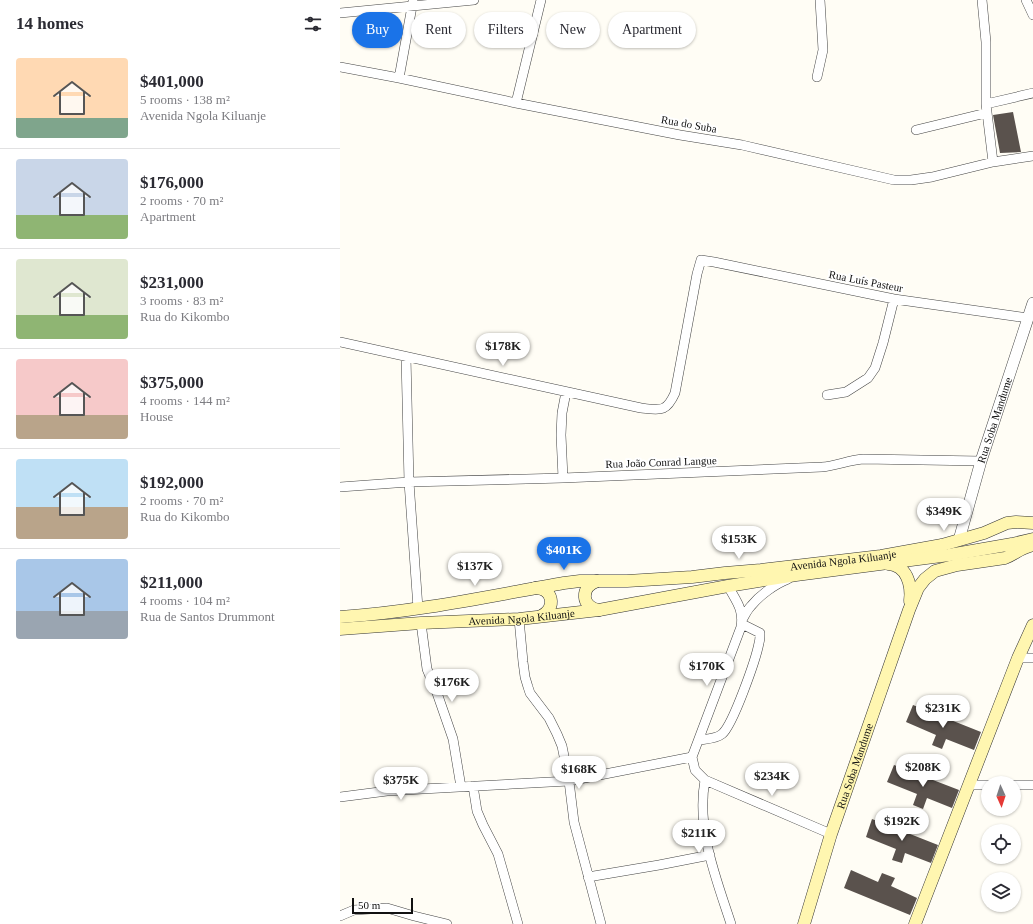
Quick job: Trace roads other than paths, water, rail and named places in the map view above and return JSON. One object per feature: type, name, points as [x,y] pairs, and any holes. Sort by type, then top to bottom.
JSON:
[{"type":"main road","name":"Avenida Ngola Kiluanje","points":[[340,617],[386,613],[564,583],[660,579],[796,566],[895,554],[942,545],[984,533],[1007,524],[1016,522],[1033,523]]},
{"type":"main road","name":"Avenida Ngola Kiluanje","points":[[340,629],[421,623],[519,619],[599,610],[728,586],[950,555],[1033,540]]},
{"type":"main road","points":[[909,610],[918,588],[925,579],[935,571],[957,565],[1005,558],[1018,550],[1033,546]]},
{"type":"main road","points":[[886,564],[891,564],[898,567],[908,580],[911,594],[909,610]]},
{"type":"main road","points":[[597,581],[588,586],[585,599],[590,607],[599,610]]},
{"type":"main road","points":[[535,588],[544,590],[550,597],[551,606],[545,614],[541,616]]},
{"type":"main road","name":"Rua Soba Mandume","points":[[804,924],[831,834],[909,610]]},
{"type":"main road","points":[[915,924],[1018,658],[1033,625]]},
{"type":"street","points":[[340,13],[413,3],[474,0]]},
{"type":"street","points":[[516,103],[541,0]]},
{"type":"street","points":[[817,77],[823,50],[820,0]]},
{"type":"street","points":[[982,0],[986,42],[986,108],[993,162]]},
{"type":"street","points":[[1026,0],[1033,15]]},
{"type":"street","points":[[399,78],[413,3]]},
{"type":"street","name":"Rua do Suba","points":[[340,67],[516,103],[742,145],[894,180],[925,178],[993,162],[1033,156]]},
{"type":"street","points":[[916,130],[1033,93]]},
{"type":"street","name":"Rua Luís Pasteur","points":[[566,392],[655,410],[663,409],[670,403],[678,379],[697,274],[701,260],[894,299],[1031,312]]},
{"type":"street","points":[[827,395],[846,392],[868,378],[875,368],[894,299]]},
{"type":"street","name":"Rua Soba Mandume","points":[[959,540],[981,461],[1031,312]]},
{"type":"street","points":[[340,342],[566,392],[562,412],[561,434],[563,478]]},
{"type":"street","points":[[406,357],[409,482],[418,608]]},
{"type":"street","name":"Rua João Conrad Langue","points":[[340,487],[409,482],[563,478],[822,467],[863,458],[981,461]]},
{"type":"street","points":[[742,622],[751,606],[764,594],[781,582],[796,576]]},
{"type":"street","points":[[728,586],[742,613],[742,622],[692,756],[696,770],[705,780],[831,834]]},
{"type":"street","points":[[519,619],[525,677],[528,687],[535,700],[549,718],[562,746],[569,781],[574,822],[601,924]]},
{"type":"street","points":[[699,740],[716,738],[722,735],[726,730],[750,673],[759,643],[760,634],[742,622]]},
{"type":"street","points":[[421,623],[427,670],[437,693],[453,739],[461,787]]},
{"type":"street","points":[[1018,658],[1033,658]]},
{"type":"street","points":[[340,797],[387,791],[569,781],[692,756]]},
{"type":"street","points":[[705,780],[703,792],[703,818],[710,855],[731,924]]},
{"type":"street","points":[[969,784],[981,785]]},
{"type":"street","points":[[1021,785],[1033,785]]},
{"type":"street","points":[[473,786],[477,811],[498,854],[518,924]]},
{"type":"street","points":[[588,877],[710,855]]},
{"type":"street","points":[[340,916],[354,910],[386,908],[447,924]]}]
